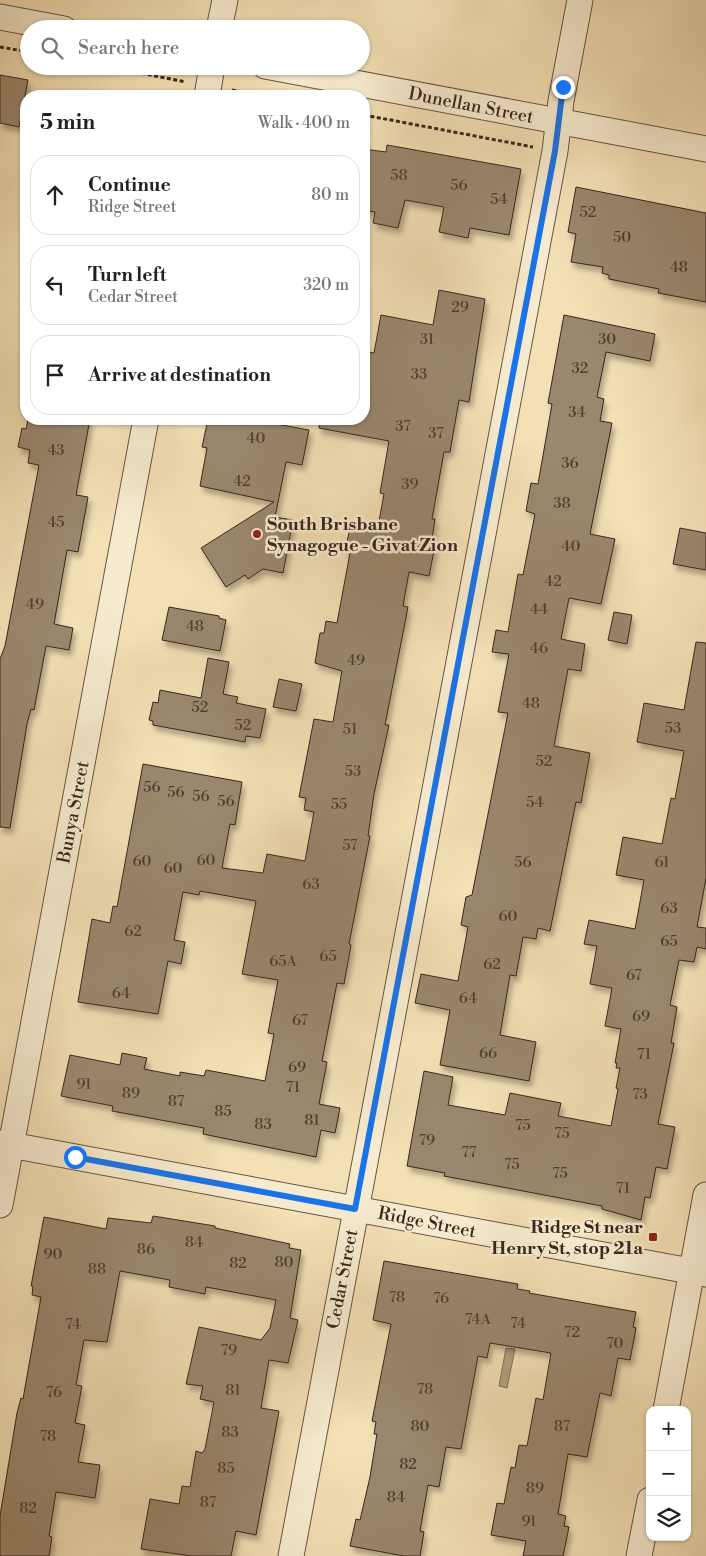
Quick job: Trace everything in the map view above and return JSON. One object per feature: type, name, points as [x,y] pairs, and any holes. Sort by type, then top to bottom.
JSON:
[{"type":"street","points":[[222,20],[225,0]]},
{"type":"street","name":"Cedar Street","points":[[291,1556],[580,0]]},
{"type":"street","points":[[0,17],[20,21]]},
{"type":"street","points":[[209,90],[211,75]]},
{"type":"street","name":"Dunellan Street","points":[[312,75],[706,149]]},
{"type":"street","name":"Bunya Street","points":[[0,1205],[5,1144],[145,425]]},
{"type":"street","name":"Ridge Street","points":[[5,1144],[699,1272]]},
{"type":"street","points":[[667,1406],[699,1272],[706,1195]]},
{"type":"street","points":[[639,1556],[646,1520]]},
{"type":"path","points":[[0,47],[20,50]]},
{"type":"path","points":[[143,75],[209,90]]},
{"type":"path","points":[[370,116],[540,149]]},
{"type":"shaded area","points":[[506,1348],[515,1349],[507,1388],[499,1386]]},
{"type":"building","points":[[0,75],[28,80],[26,90],[20,90],[19,127],[0,123]]},
{"type":"building","points":[[387,145],[521,169],[509,235],[470,228],[468,238],[439,232],[444,207],[405,200],[398,228],[373,223],[375,212],[370,211],[370,150],[386,152]]},
{"type":"building","points":[[576,187],[706,213],[706,302],[658,293],[659,289],[609,279],[609,275],[602,273],[603,267],[571,262],[576,234],[568,232]]},
{"type":"building","points":[[439,290],[485,299],[469,402],[459,400],[450,452],[444,452],[432,519],[435,519],[431,545],[435,546],[429,576],[409,572],[403,606],[408,607],[385,725],[389,725],[374,794],[368,836],[370,836],[349,944],[351,945],[344,984],[337,983],[322,1061],[327,1062],[319,1104],[340,1108],[335,1133],[321,1130],[316,1157],[203,1134],[204,1128],[112,1111],[113,1106],[61,1096],[70,1055],[120,1065],[122,1053],[147,1058],[144,1069],[180,1076],[180,1072],[204,1076],[206,1070],[265,1081],[274,1034],[268,1033],[278,980],[242,974],[256,901],[200,891],[199,895],[183,892],[174,940],[185,942],[181,964],[168,961],[158,1014],[78,1002],[92,919],[110,923],[113,906],[117,907],[143,764],[242,782],[235,825],[230,824],[222,868],[263,873],[267,854],[305,861],[314,812],[304,810],[306,798],[299,797],[314,719],[333,722],[342,671],[315,663],[320,633],[324,633],[326,621],[337,623],[350,553],[345,552],[350,527],[377,532],[384,494],[380,493],[389,441],[319,428],[319,425],[370,425],[370,352],[374,353],[381,315],[433,325]]},
{"type":"building","points":[[564,315],[655,334],[650,361],[606,352],[597,397],[604,399],[600,421],[612,423],[590,534],[615,539],[601,604],[569,598],[561,639],[585,644],[581,671],[568,669],[554,746],[590,753],[581,803],[576,802],[550,931],[538,928],[536,939],[523,937],[516,976],[510,975],[500,1035],[536,1042],[529,1081],[440,1065],[450,1010],[415,1003],[421,974],[458,981],[468,927],[461,925],[466,897],[472,895],[508,713],[498,712],[509,654],[492,652],[496,630],[508,632],[518,574],[523,575],[535,514],[526,511],[531,483],[538,484],[552,404],[548,403]]},
{"type":"building","points":[[27,425],[89,425],[76,495],[88,497],[78,552],[67,550],[54,624],[73,628],[69,650],[46,646],[34,710],[31,709],[27,724],[10,828],[0,827],[0,659],[5,646],[39,465],[28,463],[30,450],[18,447],[22,428],[26,429]]},
{"type":"building","points":[[207,425],[282,425],[309,430],[302,465],[286,462],[275,517],[293,520],[283,573],[263,569],[248,579],[245,575],[226,587],[201,548],[274,502],[200,486],[207,448],[202,447]]},
{"type":"building","points":[[680,528],[706,533],[706,570],[673,564]]},
{"type":"building","points":[[169,607],[219,616],[219,618],[226,620],[220,651],[162,640]]},
{"type":"building","points":[[614,612],[632,615],[627,644],[608,640]]},
{"type":"building","points":[[696,642],[706,643],[706,878],[697,927],[706,928],[706,949],[697,947],[694,962],[679,960],[670,1005],[677,1007],[671,1043],[674,1043],[658,1124],[675,1127],[667,1169],[656,1167],[650,1198],[645,1197],[641,1220],[602,1209],[602,1206],[444,1176],[445,1173],[407,1166],[424,1071],[453,1077],[448,1105],[505,1115],[510,1093],[561,1103],[558,1116],[611,1126],[618,1089],[616,1088],[620,1068],[616,1068],[617,1063],[615,1063],[621,1029],[605,1026],[612,988],[590,984],[597,946],[584,944],[589,920],[635,929],[644,880],[616,875],[623,837],[662,844],[671,798],[675,799],[684,751],[637,742],[644,703],[684,710]]},
{"type":"building","points":[[208,658],[229,662],[223,694],[238,697],[236,703],[266,709],[260,738],[246,736],[245,742],[153,725],[153,721],[149,720],[153,702],[158,703],[160,690],[201,698]]},
{"type":"building","points":[[279,679],[302,684],[296,711],[273,707]]},
{"type":"building","points":[[153,1216],[215,1226],[215,1228],[290,1244],[289,1248],[301,1250],[290,1318],[298,1320],[288,1363],[269,1360],[261,1408],[279,1411],[256,1535],[236,1531],[231,1556],[192,1556],[141,1549],[150,1499],[179,1504],[182,1486],[190,1487],[196,1451],[202,1453],[205,1449],[214,1402],[200,1399],[203,1386],[186,1384],[199,1327],[261,1340],[270,1328],[276,1300],[206,1287],[205,1294],[169,1287],[170,1280],[120,1271],[107,1342],[84,1340],[76,1385],[82,1386],[75,1423],[85,1425],[78,1462],[100,1465],[95,1498],[56,1492],[49,1536],[52,1537],[49,1556],[0,1556],[0,1516],[17,1413],[21,1398],[23,1399],[41,1297],[32,1295],[33,1286],[31,1286],[44,1217],[106,1229],[108,1218],[151,1223]]},
{"type":"building","points":[[384,1261],[518,1284],[517,1289],[530,1291],[529,1293],[636,1312],[633,1327],[636,1328],[630,1360],[618,1358],[611,1396],[600,1393],[587,1457],[568,1454],[558,1514],[566,1516],[564,1526],[569,1527],[563,1556],[523,1556],[526,1541],[491,1535],[497,1503],[504,1504],[511,1467],[515,1468],[519,1445],[527,1446],[536,1398],[543,1400],[551,1353],[490,1343],[487,1358],[478,1356],[461,1449],[446,1447],[439,1487],[428,1485],[420,1531],[424,1532],[420,1556],[404,1556],[350,1546],[356,1519],[360,1520],[370,1477],[377,1434],[374,1434],[376,1422],[372,1421],[391,1324],[373,1320]]},
{"type":"place","name":"South Brisbane Synagogue - Givat Zion","points":[[257,534]]},
{"type":"place","name":"Ridge St near Henry St, stop 21a","points":[[653,1237]]},
{"type":"route","points":[[75,1157],[355,1209],[555,151],[563,87]]}]
